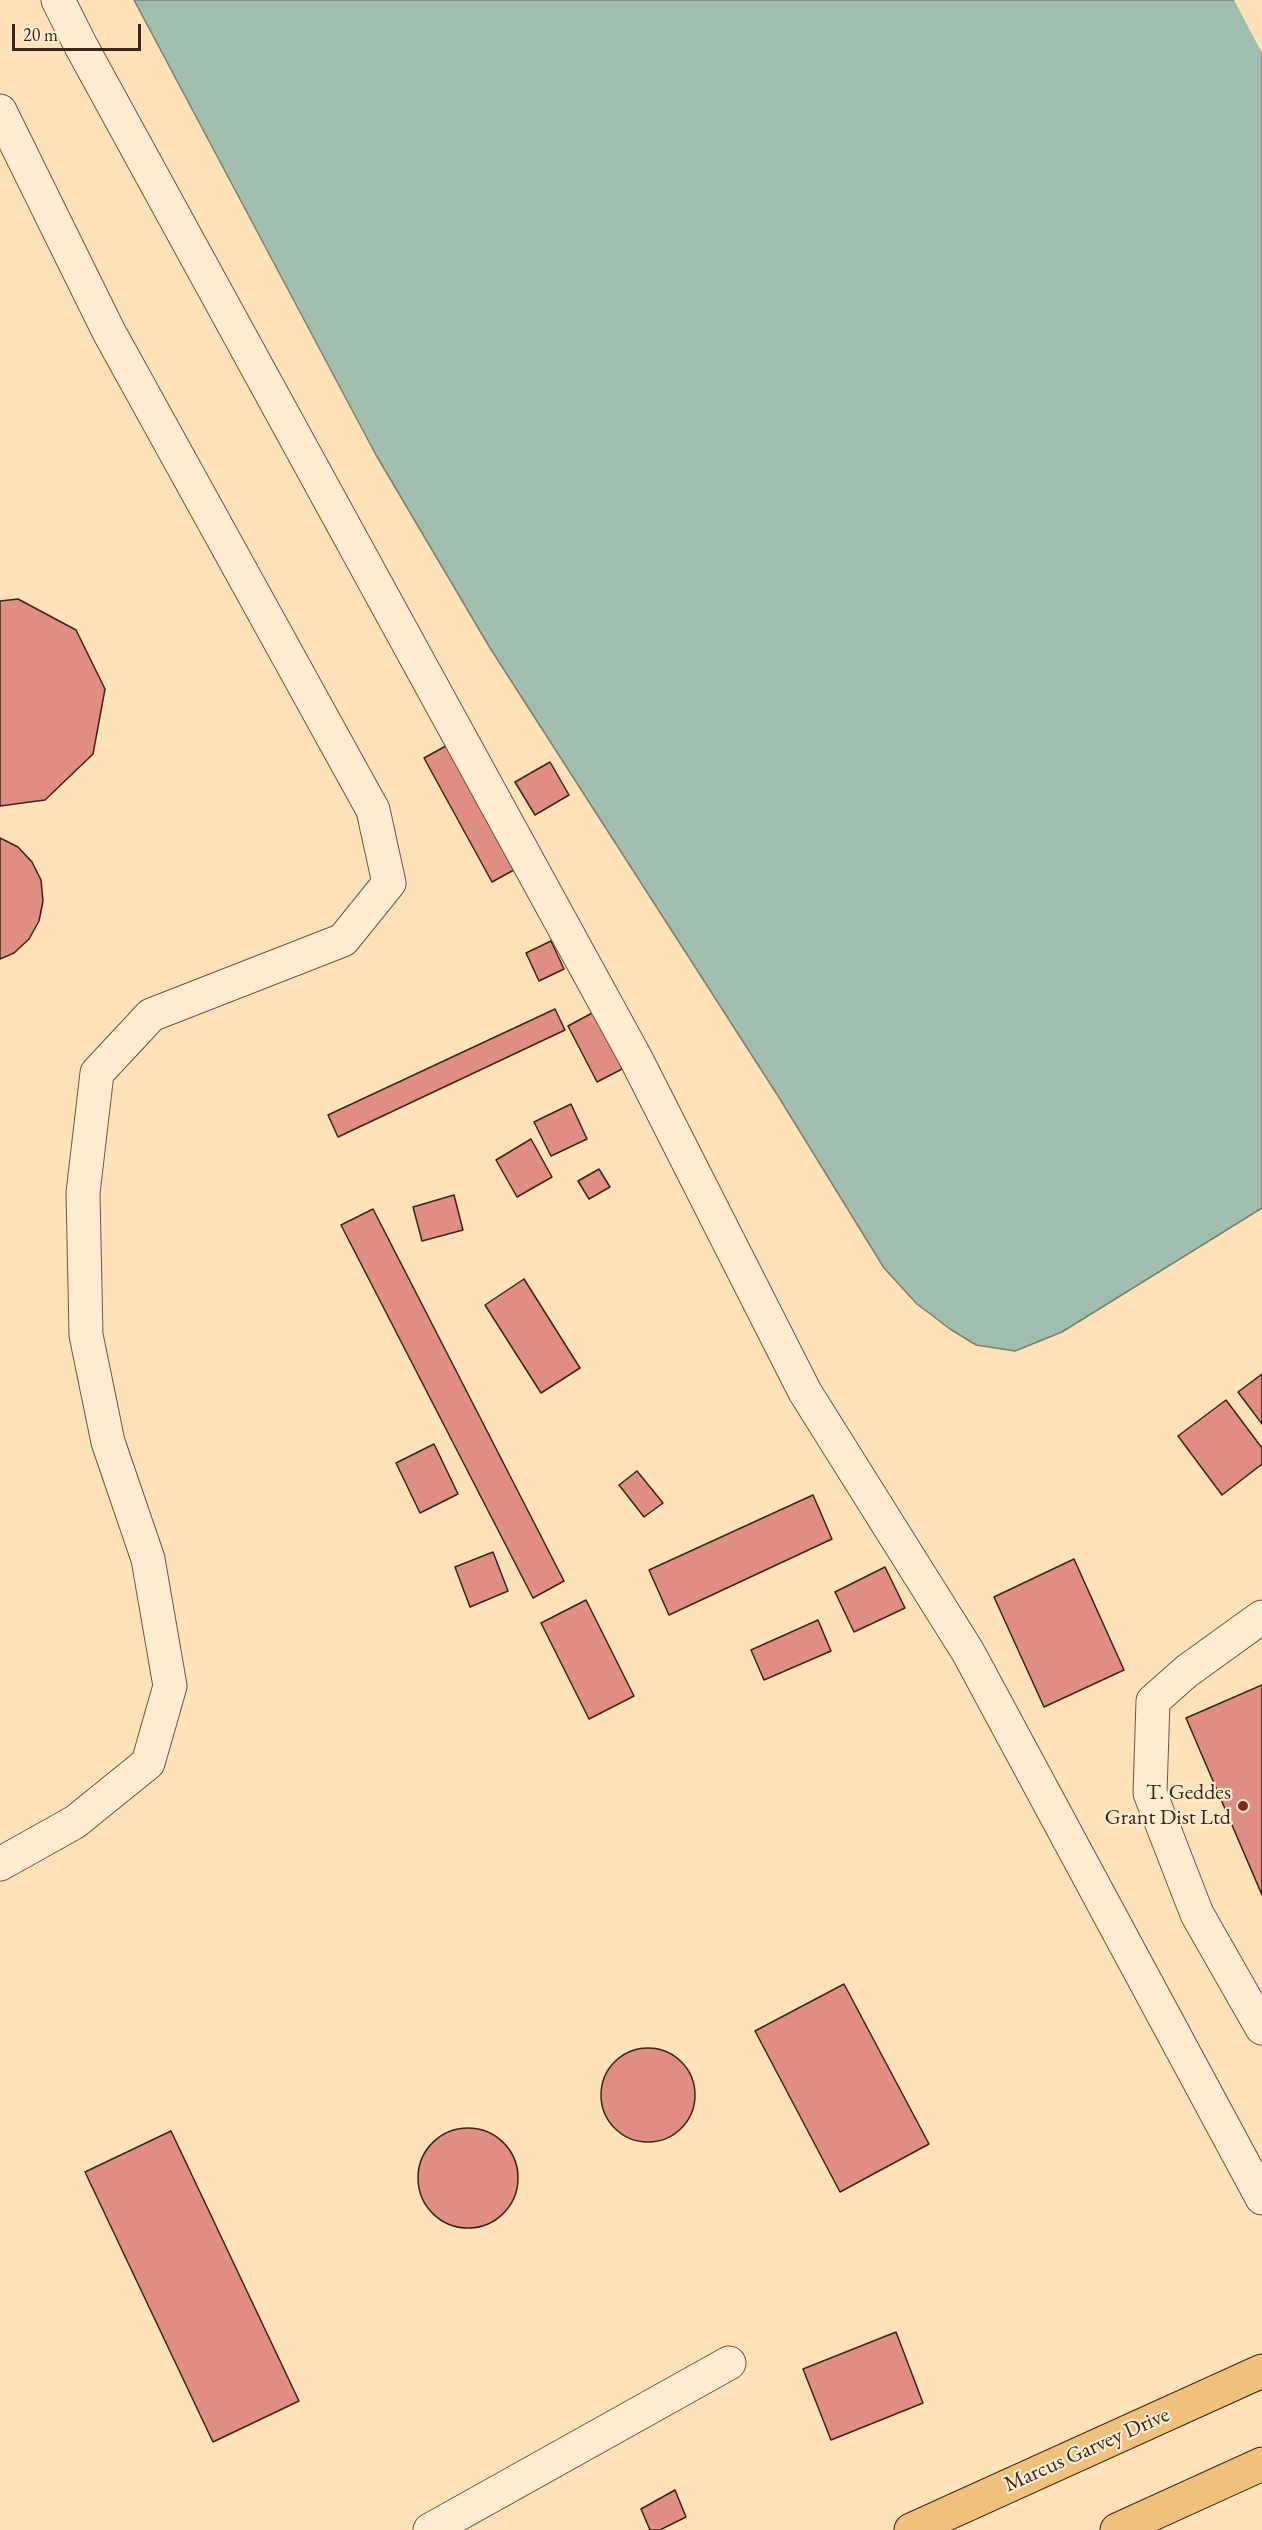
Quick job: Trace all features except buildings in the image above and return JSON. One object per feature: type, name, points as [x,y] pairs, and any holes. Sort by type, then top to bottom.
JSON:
[{"type":"highway","name":"Marcus Garvey Drive","points":[[911,2530],[1262,2371]]},
{"type":"highway","points":[[1117,2530],[1262,2464]]},
{"type":"lane","points":[[58,0],[81,46],[635,1057],[805,1392],[968,1652],[1262,2198]]},
{"type":"lane","points":[[0,111],[109,332],[373,810],[389,883],[343,940],[151,1015],[97,1073],[82,1193],[86,1335],[108,1442],[148,1559],[170,1686],[148,1763],[75,1822],[0,1864]]},
{"type":"lane","points":[[1262,1617],[1187,1671],[1153,1701],[1150,1793],[1197,1914],[1262,2028]]},
{"type":"lane","points":[[430,2530],[729,2363]]},
{"type":"shaded area","points":[[134,0],[1262,0],[1262,1208],[1062,1332],[1015,1351],[976,1345],[917,1304],[884,1268],[778,1096],[490,648],[376,455]]},
{"type":"pier","points":[[1234,0],[1262,0],[1262,53]]},
{"type":"place","name":"T. Geddes Grant Dist Ltd","points":[[1243,1806]]}]
